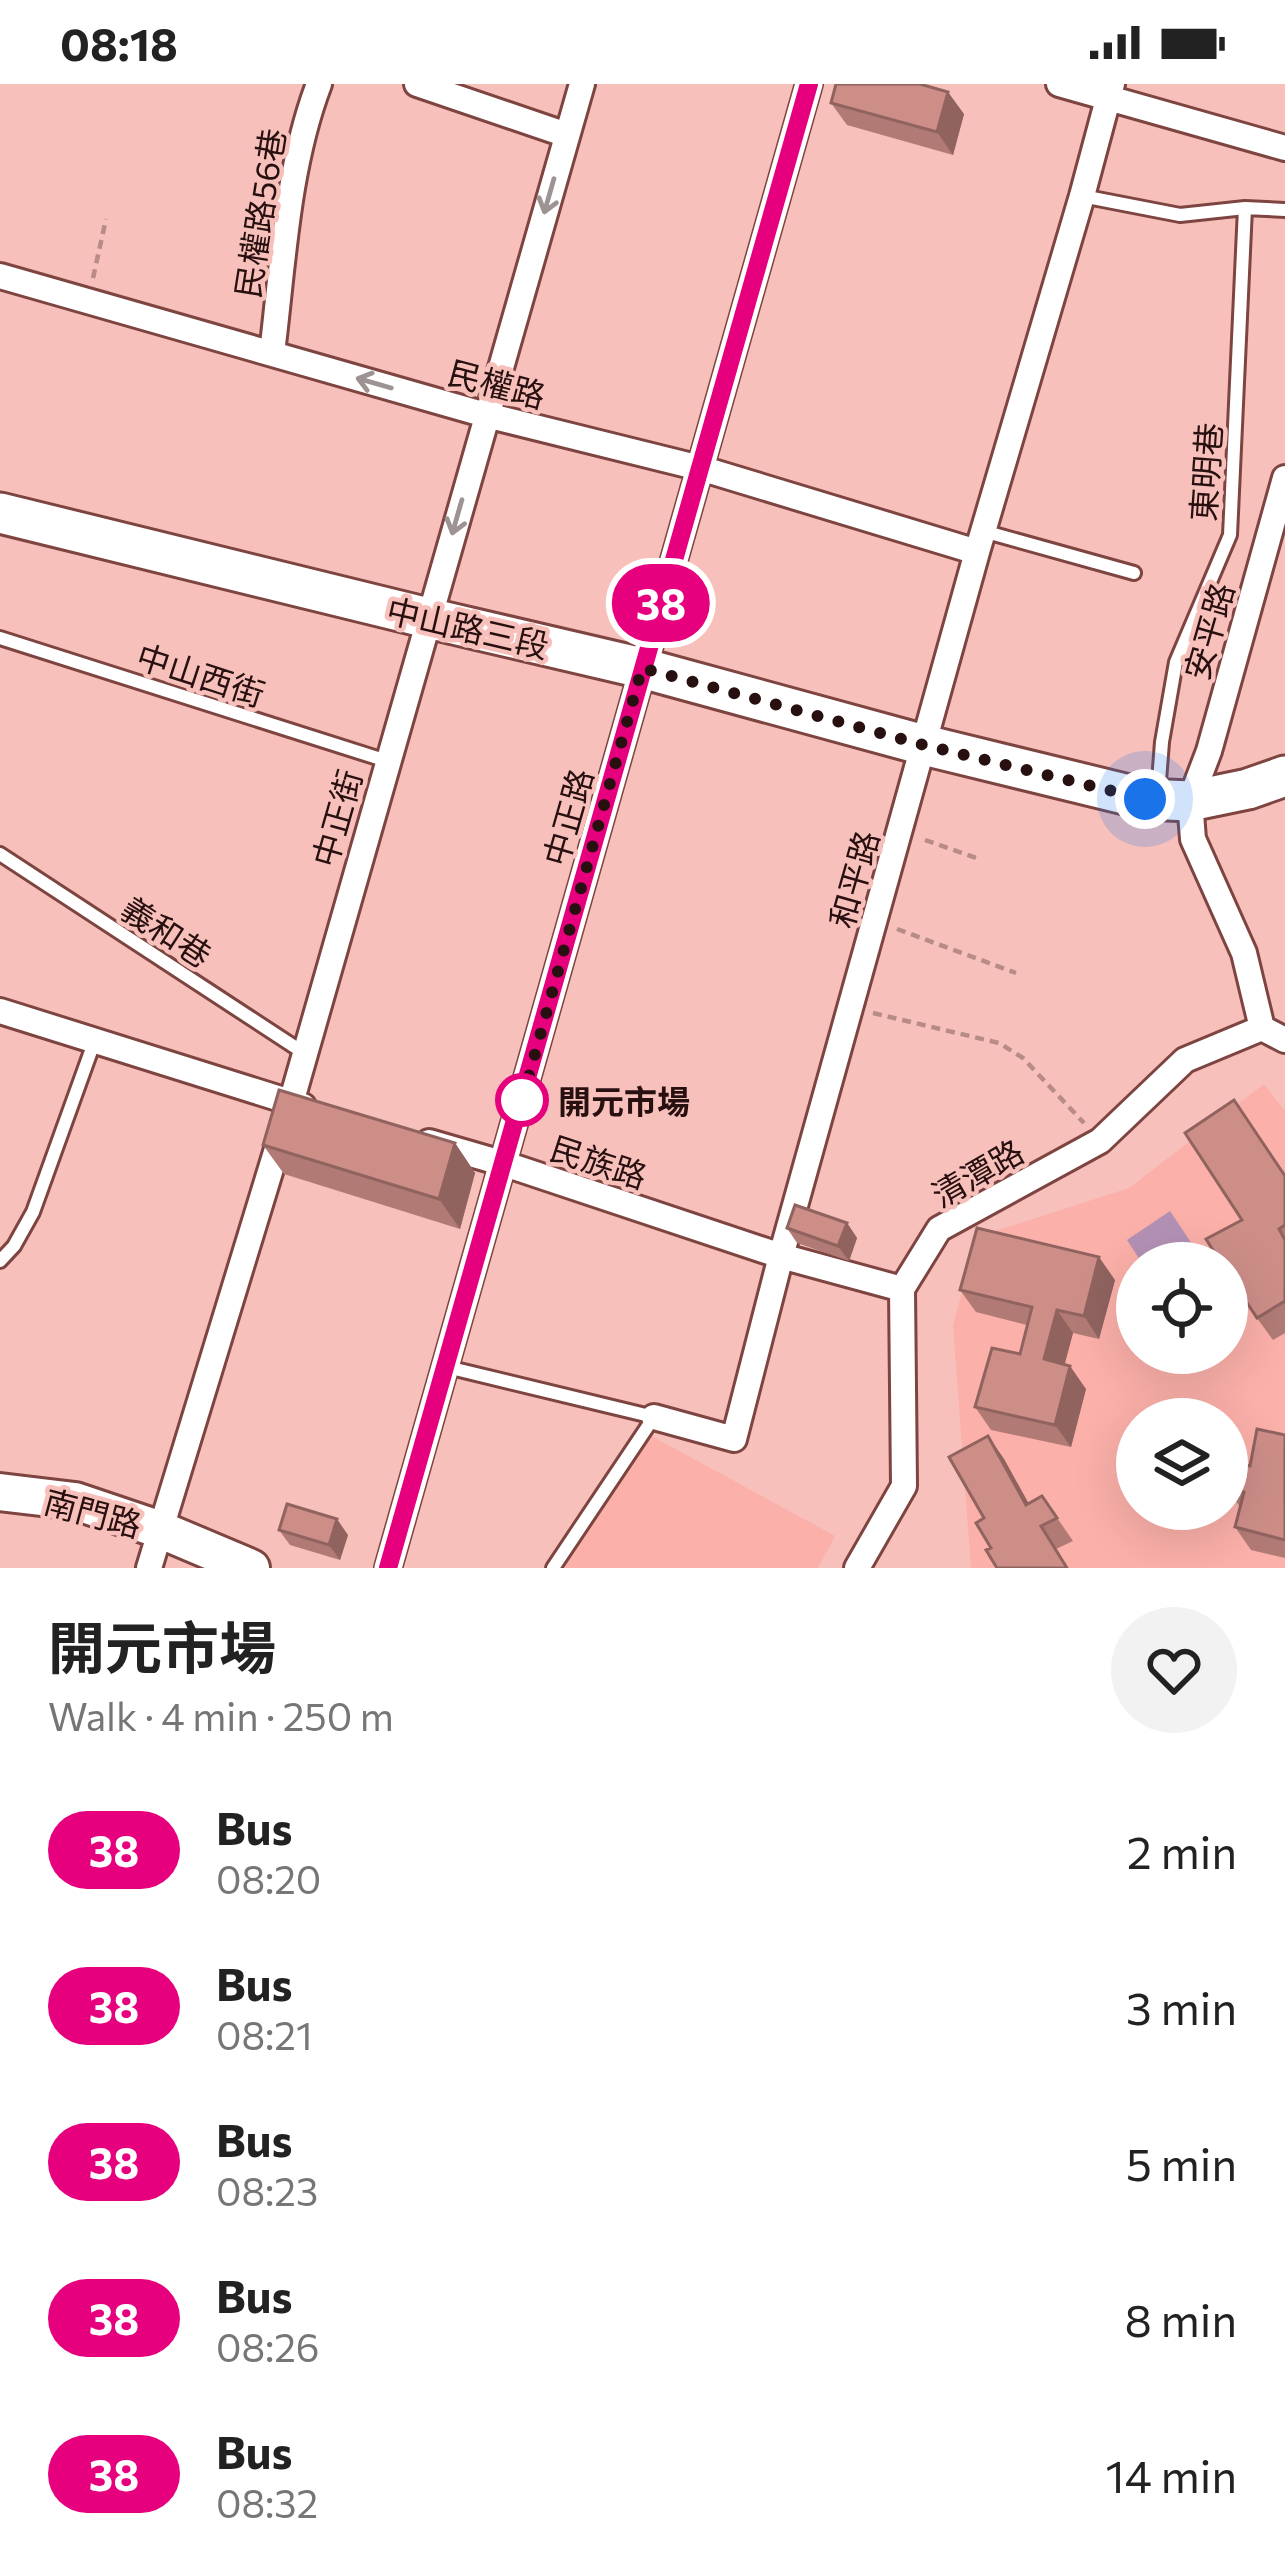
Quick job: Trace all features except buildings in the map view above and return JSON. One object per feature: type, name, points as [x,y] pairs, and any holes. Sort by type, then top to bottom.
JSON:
[{"type":"main road","name":"中山路三段","points":[[0,513],[642,668],[924,745],[1174,800],[1248,789],[1285,776]]},
{"type":"street","name":"民權路56巷","points":[[272,353],[291,202],[306,119],[319,84]]},
{"type":"street","points":[[417,84],[567,135]]},
{"type":"street","name":"中正街","points":[[149,1568],[291,1102],[581,84]]},
{"type":"street","name":"中正路","points":[[388,1568],[809,84]]},
{"type":"street","points":[[1059,84],[1110,91],[1285,148]]},
{"type":"street","name":"和平路","points":[[654,1417],[734,1439],[980,541],[1110,91]]},
{"type":"street","name":"民權路","points":[[0,276],[486,415],[980,541]]},
{"type":"street","name":"安平路","points":[[1174,800],[1209,751],[1279,523],[1285,480]]},
{"type":"street","points":[[1174,800],[1244,953],[1274,1034]]},
{"type":"street","points":[[0,1011],[334,1115]]},
{"type":"street","name":"清潭路","points":[[902,1289],[939,1229],[1100,1141],[1185,1060],[1274,1034]]},
{"type":"street","name":"民族路","points":[[398,1133],[782,1256],[902,1289]]},
{"type":"street","points":[[857,1568],[904,1486],[902,1289]]},
{"type":"street","name":"南門路","points":[[0,1492],[75,1502],[161,1530],[251,1568]]},
{"type":"lane","points":[[1082,196],[1180,215],[1245,208],[1285,210]]},
{"type":"lane","name":"東明巷","points":[[1174,800],[1162,742],[1176,662],[1229,535],[1245,208]]},
{"type":"lane","points":[[980,541],[1134,573]]},
{"type":"lane","name":"中山西街","points":[[0,639],[386,761]]},
{"type":"lane","name":"義和巷","points":[[0,854],[304,1053]]},
{"type":"lane","points":[[0,1261],[33,1212],[95,1040]]},
{"type":"lane","points":[[447,1367],[654,1417],[553,1568]]},
{"type":"path","points":[[88,301],[106,219]]},
{"type":"path","points":[[900,831],[976,858]]},
{"type":"path","points":[[875,922],[1016,973]]},
{"type":"path","points":[[851,1008],[999,1043],[1023,1058],[1100,1141]]},
{"type":"shaded area","points":[[1264,1084],[1285,1111],[1285,1568],[971,1568],[953,1325],[977,1237],[1129,1188]]},
{"type":"shaded area","points":[[1170,1211],[1191,1242],[1128,1242]]},
{"type":"shaded area","points":[[646,1433],[835,1536],[818,1568],[564,1568]]},
{"type":"bus line","name":"38","points":[[388,1568],[809,84]]},
{"type":"place","name":"開元市場","points":[[522,1100]]},
{"type":"route","points":[[522,1100],[517,1119],[642,668],[1145,799]]}]
